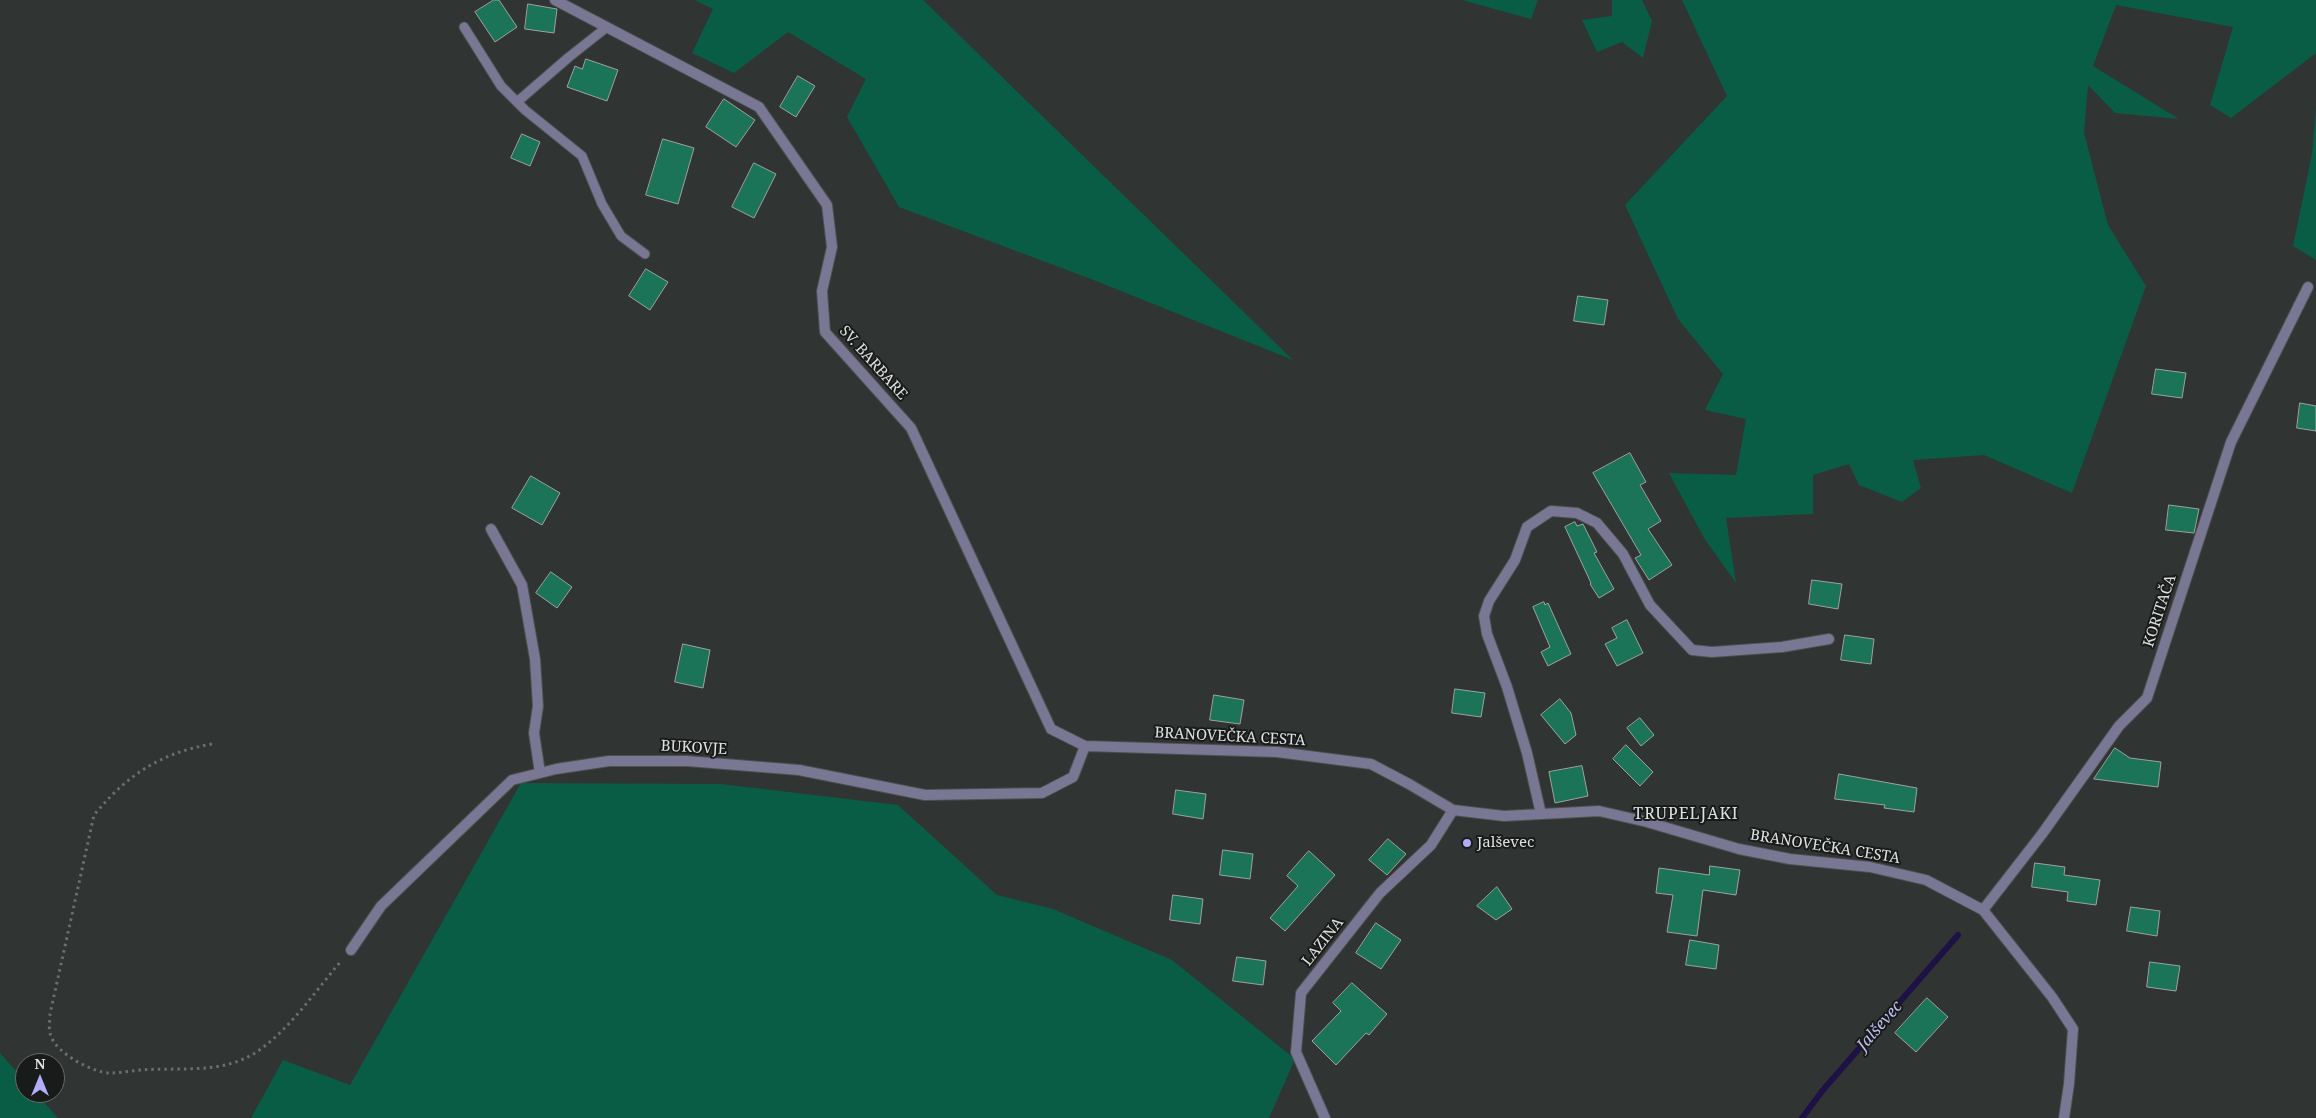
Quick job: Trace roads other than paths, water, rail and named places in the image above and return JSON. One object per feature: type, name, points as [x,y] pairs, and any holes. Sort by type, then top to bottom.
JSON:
[{"type":"street","name":"SV. BARBARE","points":[[555,0],[759,107],[827,205],[832,247],[822,291],[825,332],[911,428],[1051,729],[1085,746]]},
{"type":"street","name":"KORITAČA","points":[[1983,910],[2042,834],[2119,726],[2147,698],[2231,442],[2308,288]]},
{"type":"street","points":[[1541,814],[1527,753],[1507,687],[1487,634],[1484,616],[1489,601],[1514,560],[1527,527],[1551,511],[1578,513],[1597,523],[1623,554],[1650,605],[1692,650],[1712,652],[1782,647],[1829,639]]},
{"type":"street","points":[[490,529],[522,585],[536,659],[538,706],[534,734],[540,773]]},
{"type":"street","name":"BUKOVJE","points":[[351,950],[381,906],[512,780],[609,761],[687,761],[799,770],[925,795],[1042,793],[1072,776],[1085,746]]},
{"type":"street","name":"BRANOVEČKA CESTA","points":[[1085,746],[1277,752],[1370,764],[1453,810],[1504,816],[1599,811],[1647,822],[1739,848],[1790,859],[1870,867],[1926,880],[1983,910],[2052,997],[2072,1029],[2069,1084],[2064,1118]]},
{"type":"street","name":"LAZINA","points":[[1325,1118],[1296,1052],[1301,993],[1380,893],[1431,845],[1453,810]]},
{"type":"lane","points":[[464,27],[501,86],[517,102],[582,156],[602,204],[621,236],[646,254]]},
{"type":"lane","points":[[517,102],[569,57],[608,27]]},
{"type":"waterway","name":"Jalševec","points":[[1802,1118],[1823,1090],[1958,935]]},
{"type":"place","name":"Jalševec","points":[[1467,843]]},
{"type":"district","name":"TRUPELJAKI","points":[[1686,814]]}]
